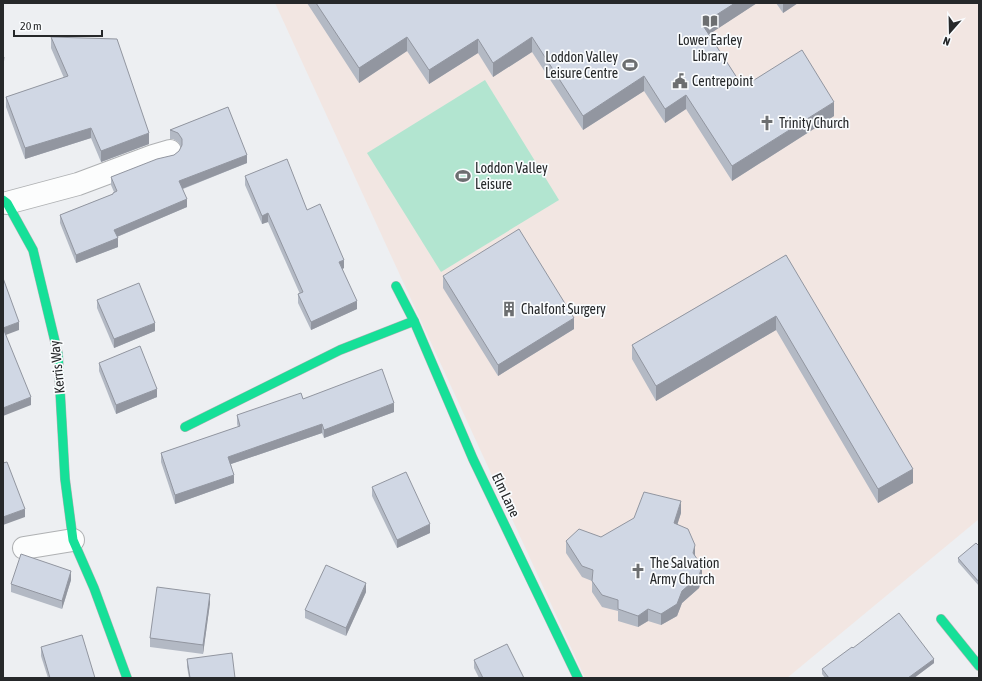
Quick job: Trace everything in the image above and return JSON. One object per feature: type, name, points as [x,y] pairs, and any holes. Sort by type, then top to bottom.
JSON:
[{"type":"street","name":"Kerris Way","points":[[127,678],[94,588],[73,540],[65,479],[58,354],[32,250],[5,201],[78,184],[170,151]]},
{"type":"street","name":"Elm Lane","points":[[396,286],[414,321],[473,458],[578,678]]},
{"type":"street","points":[[185,427],[268,384],[340,350],[414,321]]},
{"type":"street","points":[[24,548],[73,540]]},
{"type":"street","points":[[941,619],[979,666]]},
{"type":"shaded area","points":[[275,3],[979,3],[979,519],[787,678],[585,678]]},
{"type":"green space","name":"Loddon Valley Leisure","points":[[485,80],[559,200],[441,272],[367,153]]},
{"type":"building","name":"Loddon Valley Leisure Centre","points":[[316,3],[735,3],[702,24],[743,87],[802,50],[834,102],[732,166],[686,95],[665,109],[644,76],[583,116],[532,37],[493,63],[478,39],[429,70],[407,37],[359,68]]},
{"type":"building","points":[[51,37],[117,39],[149,133],[101,151],[91,128],[25,148],[6,97],[68,76]]},
{"type":"building","points":[[228,107],[247,155],[179,181],[187,199],[114,230],[118,238],[76,255],[60,215],[113,194],[117,191],[111,177],[157,159],[174,155],[179,151],[182,145],[182,139],[178,133],[170,130]]},
{"type":"building","points":[[287,159],[307,210],[320,204],[344,260],[339,262],[357,301],[311,322],[298,294],[303,292],[268,213],[262,216],[245,176]]},
{"type":"building","name":"Chalfont Surgery","points":[[519,229],[574,318],[498,365],[443,276]]},
{"type":"building","points":[[786,255],[913,469],[878,489],[776,316],[656,386],[632,345]]},
{"type":"building","points":[[3,278],[19,322],[3,328]]},
{"type":"building","points":[[139,283],[155,323],[114,339],[97,300]]},
{"type":"building","points":[[3,328],[31,397],[3,408]]},
{"type":"building","points":[[140,346],[157,389],[116,405],[99,363]]},
{"type":"building","points":[[382,369],[394,403],[324,430],[322,424],[228,457],[234,475],[175,495],[161,453],[240,426],[237,415],[301,393],[303,399]]},
{"type":"building","points":[[7,462],[25,509],[3,517],[3,463]]},
{"type":"building","points":[[406,472],[430,524],[397,540],[372,487]]},
{"type":"building","name":"The Salvation Army Church","points":[[644,492],[681,501],[674,523],[688,529],[695,545],[693,553],[702,566],[699,576],[682,591],[677,604],[661,614],[648,609],[638,616],[618,609],[618,600],[602,595],[592,581],[593,570],[582,566],[566,541],[579,529],[601,537],[634,518]]},
{"type":"building","points":[[976,543],[979,546],[979,582],[958,558]]},
{"type":"building","points":[[21,554],[71,571],[62,601],[11,584]]},
{"type":"building","points":[[326,565],[366,583],[346,628],[305,610]]},
{"type":"building","points":[[157,587],[210,594],[203,645],[150,638]]},
{"type":"building","points":[[899,613],[934,659],[908,678],[829,678],[822,669],[852,647],[853,648]]},
{"type":"building","points":[[82,635],[95,678],[50,678],[41,647]]},
{"type":"building","points":[[507,644],[524,678],[483,678],[474,660]]},
{"type":"building","points":[[232,653],[235,678],[190,678],[187,659]]},
{"type":"traffic: fast","points":[[3,200],[7,203],[33,250],[58,354],[65,479],[73,540],[94,588],[127,678]]},
{"type":"traffic: fast","points":[[396,286],[414,321],[473,459],[578,678]]},
{"type":"traffic: fast","points":[[185,427],[340,350],[414,321]]},
{"type":"traffic: fast","points":[[941,619],[979,666]]},
{"type":"place","name":"Lower Earley Library","points":[[710,21]]},
{"type":"place","name":"Loddon Valley Leisure Centre","points":[[630,65]]},
{"type":"place","name":"Centrepoint","points":[[680,81]]},
{"type":"place","name":"Trinity Church","points":[[767,123]]},
{"type":"place","name":"Loddon Valley Leisure","points":[[463,176]]},
{"type":"place","name":"Chalfont Surgery","points":[[509,309]]},
{"type":"place","name":"The Salvation Army Church","points":[[638,571]]}]
